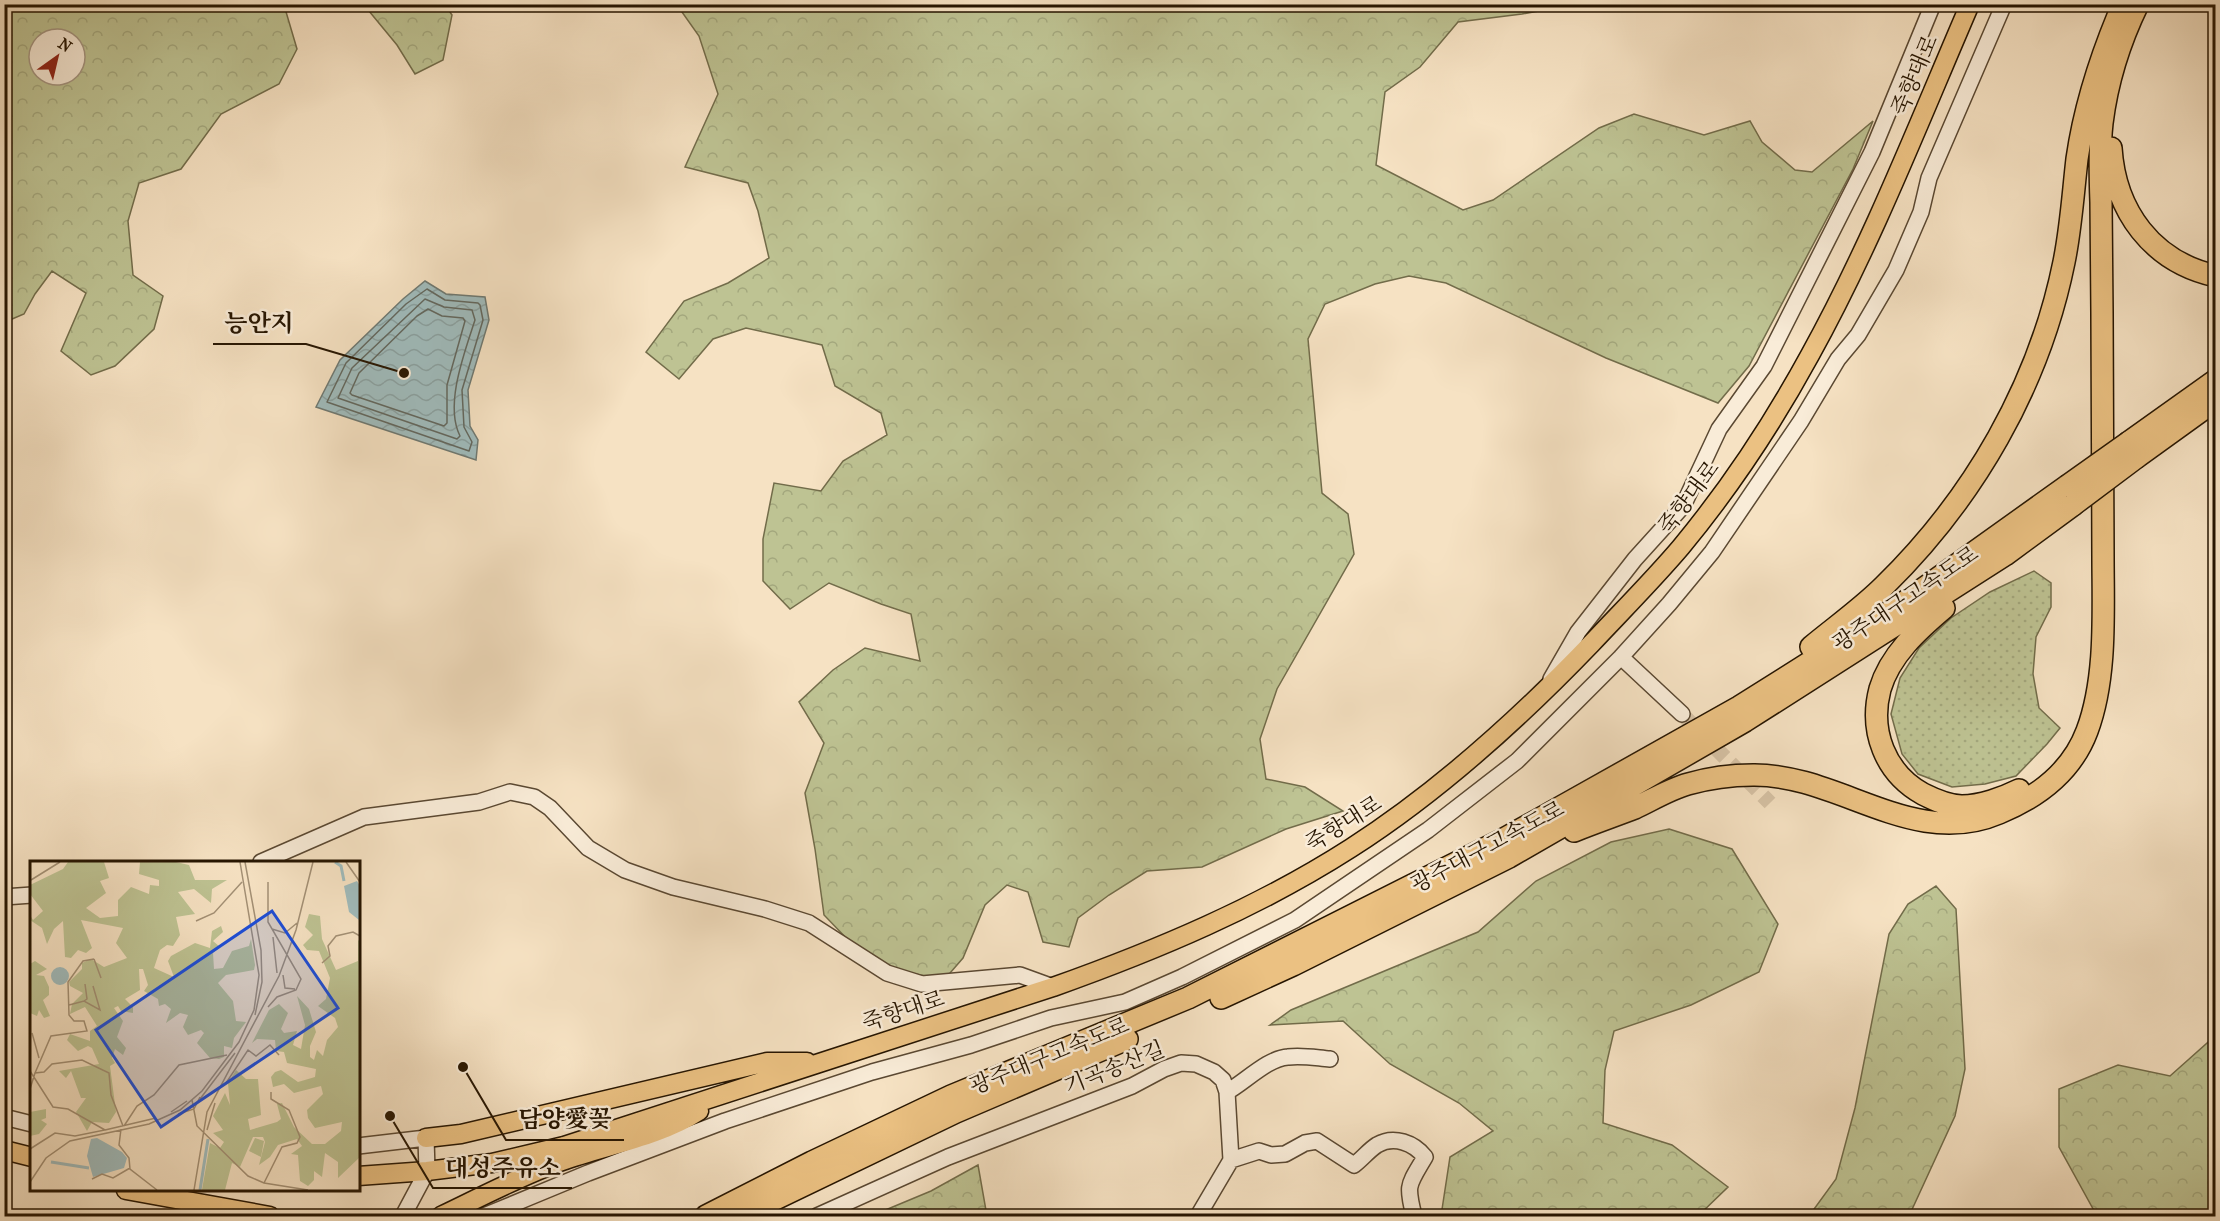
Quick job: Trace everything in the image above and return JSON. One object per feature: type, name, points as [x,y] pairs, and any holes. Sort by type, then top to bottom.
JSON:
[{"type":"highway","points":[[2124,4],[2105,46],[2112,167],[2122,201],[2142,234],[2168,257],[2200,273],[2216,276]]},
{"type":"highway","points":[[1739,707],[1884,587],[1959,501],[2009,419],[2032,367],[2052,311],[2072,219],[2077,159],[2088,99],[2106,71],[2138,4]]},
{"type":"highway","points":[[2005,555],[1904,644],[1880,689],[1876,718],[1879,742],[1890,766],[1909,786],[1937,801],[1962,806],[1990,801],[2014,792],[2039,778],[2063,753],[2078,726],[2087,698],[2093,612],[2090,171],[2106,71]]},
{"type":"highway","points":[[1509,857],[1636,807],[1686,784],[1717,777],[1754,775],[1787,777],[1822,787],[1903,818],[1932,824],[1966,823],[1998,814],[2029,798],[2052,783],[2070,763],[2087,733],[2097,699],[2103,615],[2104,440],[2100,172],[2106,71]]},
{"type":"highway","name":"광주대구고속도로","points":[[706,1216],[812,1162],[951,1096],[1188,998],[1282,953],[1502,840],[1739,707],[2070,496],[2133,450],[2216,380]]},
{"type":"highway","name":"광주대구고속도로","points":[[2133,450],[2216,400]]},
{"type":"highway","name":"광주대구고속도로","points":[[740,1216],[956,1112],[1197,1009],[1293,965],[1509,857],[1745,721],[2005,555],[2070,496]]},
{"type":"main road","name":"죽향대로","points":[[360,1176],[427,1172],[492,1163],[564,1146],[1113,966],[1224,919],[1350,849],[1412,807],[1480,751],[1542,695],[1682,546],[1732,480],[1810,357],[1847,283],[1890,191],[1970,4]]},
{"type":"main road","points":[[426,1138],[461,1134],[766,1062],[820,1062]]},
{"type":"main road","points":[[441,1216],[537,1170],[654,1132],[689,1118],[727,1093]]},
{"type":"main road","points":[[4,1150],[29,1157]]},
{"type":"main road","points":[[132,1191],[270,1216]]},
{"type":"street","points":[[1542,695],[1578,632],[1635,559],[1683,506],[1719,429],[1764,366],[1872,152],[1933,4]]},
{"type":"street","points":[[484,1216],[588,1173],[725,1121],[872,1072],[971,1045],[1051,1018],[1125,1002],[1182,977],[1295,920],[1428,830],[1517,761],[1621,657],[1712,552],[1801,421],[1838,359],[1858,335],[1896,270],[1921,212],[1929,178],[2004,4]]},
{"type":"street","points":[[1621,657],[1682,714]]},
{"type":"street","points":[[263,861],[364,817],[479,802],[510,792],[534,797],[550,808],[588,848],[626,870],[673,887],[765,909],[809,923],[887,973],[922,984],[1020,975],[1053,987]]},
{"type":"street","points":[[4,897],[30,895]]},
{"type":"street","points":[[1198,1216],[1231,1160],[1227,1092],[1270,1062],[1286,1056],[1330,1059]]},
{"type":"street","name":"기곡송산길","points":[[817,1216],[948,1157],[1132,1086],[1181,1063],[1196,1064],[1214,1072],[1223,1080],[1227,1092]]},
{"type":"street","points":[[4,1117],[30,1124]]},
{"type":"street","points":[[360,1146],[426,1138],[427,1172],[404,1216]]},
{"type":"street","points":[[1231,1160],[1259,1151],[1272,1155],[1286,1154],[1305,1143],[1317,1142],[1354,1165],[1375,1146],[1386,1141],[1402,1141],[1418,1148],[1425,1157],[1410,1182],[1408,1193],[1414,1216]]},
{"type":"green space","points":[[5,4],[284,5],[297,49],[279,84],[221,114],[181,169],[139,183],[128,221],[133,275],[163,296],[154,329],[115,366],[91,375],[61,351],[86,293],[52,271],[24,314],[5,322]]},
{"type":"green space","points":[[364,5],[445,5],[452,15],[443,60],[415,74],[397,45]]},
{"type":"green space","points":[[677,5],[1561,5],[1522,14],[1458,22],[1420,67],[1385,92],[1376,165],[1463,210],[1493,200],[1599,128],[1634,114],[1704,135],[1750,121],[1762,142],[1795,170],[1812,172],[1873,121],[1853,169],[1749,366],[1718,403],[1606,358],[1446,283],[1409,276],[1375,284],[1325,304],[1308,339],[1322,493],[1348,514],[1354,554],[1277,689],[1260,739],[1266,779],[1305,787],[1343,811],[1286,829],[1202,867],[1147,871],[1078,918],[1069,947],[1043,942],[1028,892],[1007,885],[985,905],[963,958],[944,980],[892,969],[851,943],[824,915],[805,793],[824,743],[799,702],[833,670],[865,648],[920,661],[911,614],[829,583],[790,609],[763,581],[763,539],[774,483],[821,491],[843,461],[887,435],[881,413],[835,386],[822,345],[746,328],[713,339],[679,379],[646,352],[684,301],[728,283],[769,258],[758,211],[748,183],[685,167],[718,94],[699,36]]},
{"type":"green space","points":[[2034,571],[2051,583],[2051,607],[2036,637],[2033,674],[2039,708],[2060,728],[2016,776],[1985,784],[1952,787],[1918,774],[1902,754],[1891,714],[1900,678],[1919,648],[1951,618],[1990,592]]},
{"type":"green space","points":[[1669,829],[1732,849],[1778,924],[1759,972],[1691,1005],[1614,1031],[1605,1070],[1603,1123],[1672,1145],[1728,1187],[1698,1216],[1441,1216],[1450,1157],[1493,1131],[1459,1103],[1390,1064],[1343,1021],[1270,1025],[1291,1010],[1478,932],[1536,881],[1611,842]]},
{"type":"green space","points":[[1936,886],[1956,909],[1965,1069],[1955,1116],[1909,1216],[1809,1216],[1836,1179],[1855,1108],[1889,934],[1908,904]]},
{"type":"green space","points":[[2215,1036],[2215,1216],[2097,1216],[2059,1147],[2059,1089],[2118,1065],[2170,1076]]},
{"type":"green space","points":[[978,1165],[987,1216],[871,1216],[931,1191]]},
{"type":"water","points":[[425,281],[446,294],[485,297],[489,320],[468,390],[470,426],[478,440],[476,460],[316,407],[340,360]]},
{"type":"tunnel","points":[[1682,714],[1770,803]]},
{"type":"place","name":"능안지","points":[[404,373]]},
{"type":"place","name":"담양愛꽂","points":[[463,1067]]},
{"type":"place","name":"대성주유소","points":[[390,1116]]}]
